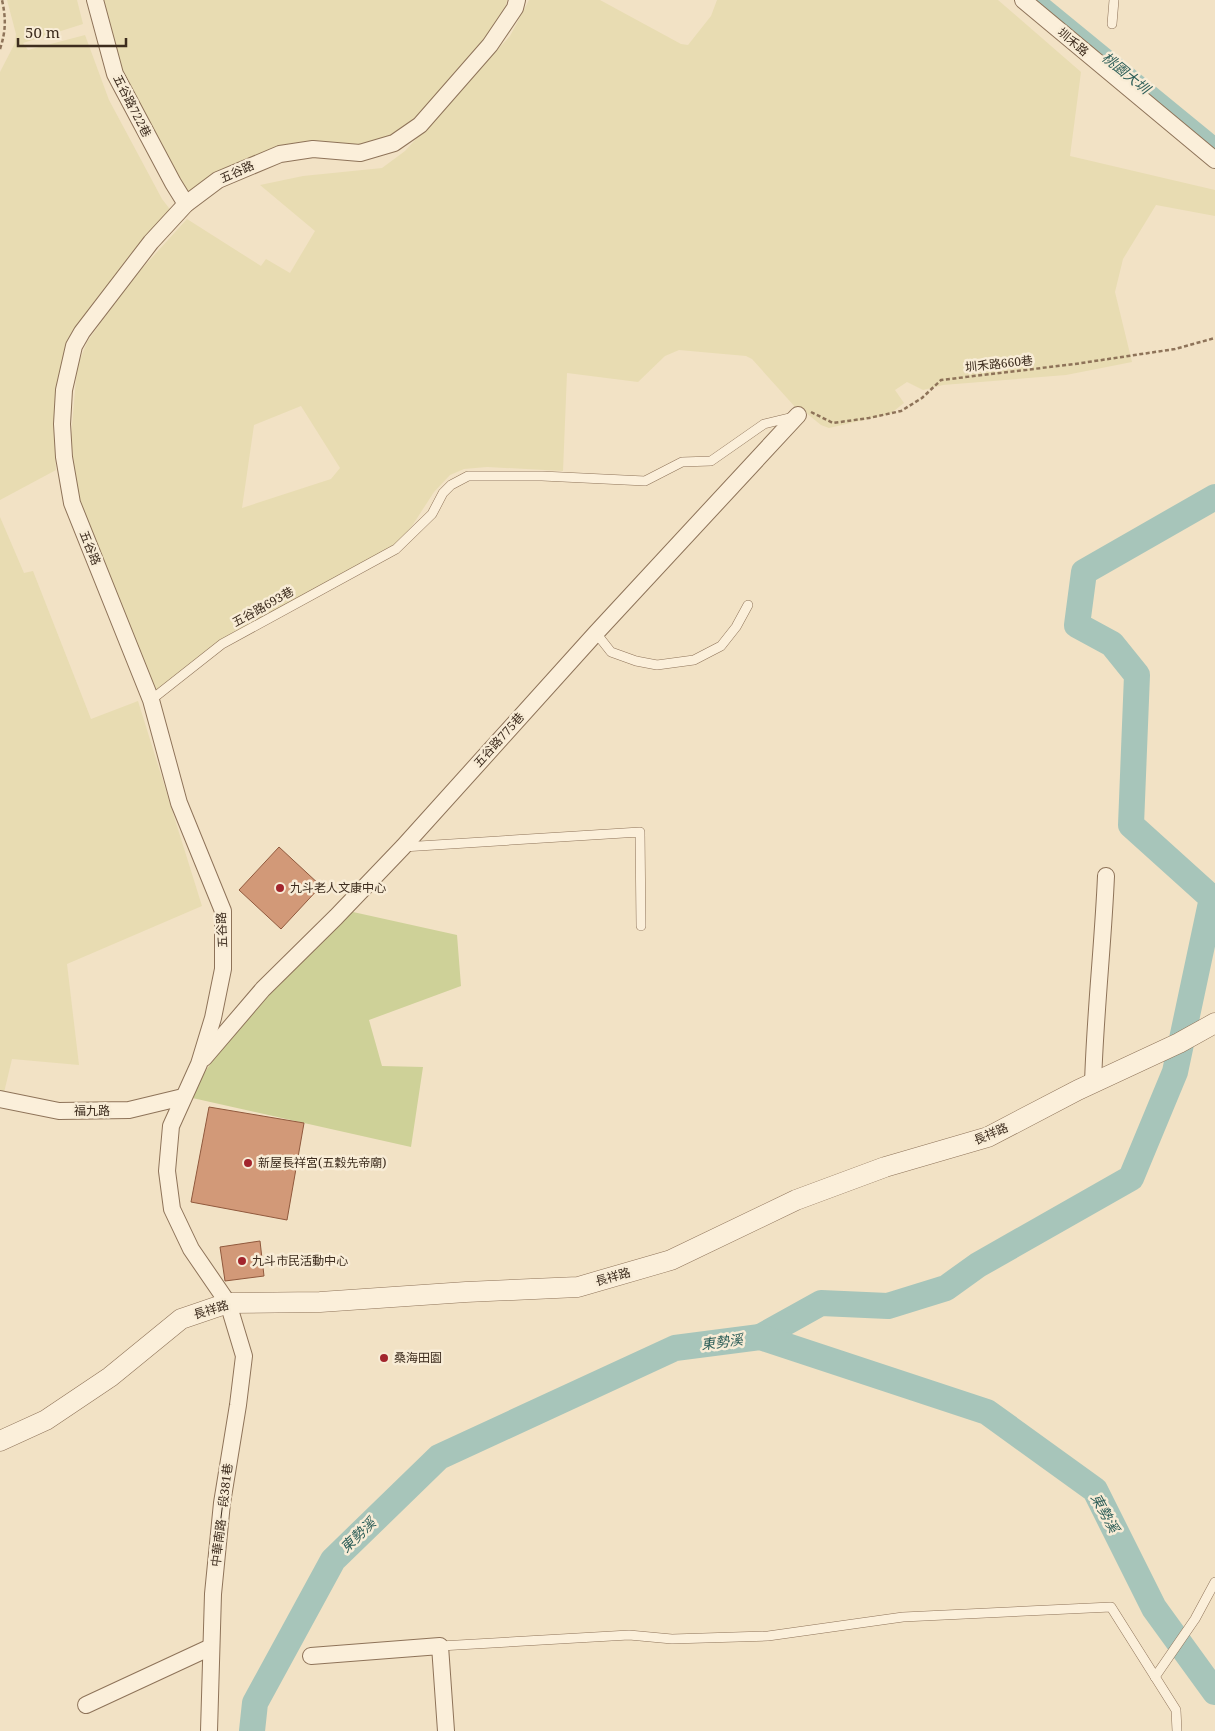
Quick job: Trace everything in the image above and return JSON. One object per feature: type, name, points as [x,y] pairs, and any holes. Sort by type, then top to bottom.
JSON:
[{"type":"street","name":"五谷路722巷","points":[[95,0],[114,74],[186,204]]},
{"type":"street","name":"五谷路","points":[[228,1303],[191,1248],[172,1209],[167,1171],[171,1126],[199,1064],[213,1018],[223,969],[223,911],[179,803],[151,700],[72,504],[64,457],[62,424],[64,390],[74,346],[82,332],[151,242],[186,204],[218,180],[280,154],[313,149],[360,153],[394,143],[420,125],[490,45],[516,8],[517,0]]},
{"type":"street","name":"圳禾路","points":[[1022,0],[1215,160]]},
{"type":"street","name":"五谷路775巷","points":[[199,1064],[263,989],[403,847],[596,633],[798,415]]},
{"type":"street","points":[[1093,1084],[1094,1030],[1104,921],[1106,876]]},
{"type":"street","name":"長祥路","points":[[0,1441],[46,1420],[102,1383],[181,1319],[228,1303],[320,1302],[466,1292],[578,1287],[671,1260],[805,1196],[885,1167],[988,1137],[1171,1047],[1215,1023]]},
{"type":"street","name":"福九路","points":[[0,1099],[59,1111],[128,1110],[183,1097]]},
{"type":"street","name":"中華南路一段381巷","points":[[209,1731],[213,1594],[222,1503],[244,1356],[228,1303]]},
{"type":"street","points":[[311,1656],[440,1646],[446,1731]]},
{"type":"street","points":[[86,1705],[211,1647]]},
{"type":"lane","points":[[1112,24],[1114,0]]},
{"type":"lane","name":"五谷路693巷","points":[[151,700],[222,644],[396,549],[432,514],[443,493],[451,485],[468,476],[542,476],[645,481],[682,462],[711,461],[764,424],[798,415]]},
{"type":"lane","points":[[596,633],[611,652],[636,661],[657,665],[694,660],[722,646],[748,606]]},
{"type":"lane","points":[[403,847],[640,832],[641,926]]},
{"type":"lane","points":[[1155,1677],[1195,1619],[1215,1582]]},
{"type":"lane","points":[[440,1646],[629,1635],[672,1639],[768,1636],[902,1618],[1111,1607],[1176,1710],[1177,1731]]},
{"type":"path","points":[[0,49],[5,34],[6,18],[2,0]]},
{"type":"path","name":"圳禾路660巷","points":[[798,415],[811,412],[833,423],[869,418],[901,411],[922,398],[941,380],[1084,363],[1175,349],[1215,338]]},
{"type":"shaded area","points":[[7,0],[77,0],[83,24],[23,43],[28,50],[85,35],[109,100],[162,199],[172,212],[65,362],[55,449],[56,470],[0,500],[0,72],[15,43],[16,34]]},
{"type":"shaded area","points":[[96,0],[507,0],[504,13],[488,36],[395,142],[303,153],[266,162],[185,201],[126,96]]},
{"type":"shaded area","points":[[529,0],[600,0],[681,44],[688,45],[711,16],[717,0],[998,0],[1081,72],[1070,156],[1215,190],[1215,216],[1156,205],[1123,259],[1115,292],[1132,362],[1066,375],[943,385],[923,390],[907,382],[895,390],[904,403],[890,414],[829,428],[821,425],[805,412],[796,408],[752,359],[746,356],[679,350],[665,356],[638,382],[567,373],[563,471],[487,467],[464,469],[450,475],[434,492],[412,526],[398,542],[369,562],[271,615],[235,631],[154,695],[77,499],[71,437],[77,367],[87,342],[128,284],[187,219],[261,266],[266,259],[290,273],[315,231],[260,185],[303,176],[382,168],[405,151],[510,36]],"holes":[[[301,406],[340,468],[331,479],[242,508],[254,425]]]},
{"type":"shaded area","points":[[0,517],[24,573],[33,571],[91,719],[138,701],[202,906],[67,964],[79,1065],[12,1059],[2,1101],[0,1100]]},
{"type":"green space","points":[[344,910],[457,935],[461,986],[369,1020],[382,1066],[423,1067],[411,1147],[188,1097],[217,1054]]},
{"type":"building","name":"九斗老人文康中心","points":[[279,847],[321,886],[281,929],[239,890]]},
{"type":"building","name":"新屋長祥宮(五穀先帝廟)","points":[[209,1107],[304,1123],[287,1220],[191,1202]]},
{"type":"building","name":"九斗市民活動中心","points":[[260,1241],[264,1276],[225,1281],[220,1247]]},
{"type":"waterway","name":"桃園大圳","points":[[1038,0],[1215,145]]},
{"type":"waterway","points":[[760,1337],[821,1303],[888,1306],[946,1288],[978,1265],[1131,1178],[1175,1072],[1212,898],[1131,825],[1137,675],[1112,644],[1077,625],[1084,572],[1215,497]]},
{"type":"waterway","name":"東勢溪","points":[[252,1731],[255,1703],[333,1560],[439,1457],[675,1348],[760,1337],[987,1412],[1095,1490],[1154,1608],[1215,1692]]},
{"type":"place","name":"九斗老人文康中心","points":[[280,888]]},
{"type":"place","name":"新屋長祥宮(五穀先帝廟)","points":[[248,1163]]},
{"type":"place","name":"九斗市民活動中心","points":[[242,1261]]},
{"type":"place","name":"桑海田園","points":[[384,1358]]}]
